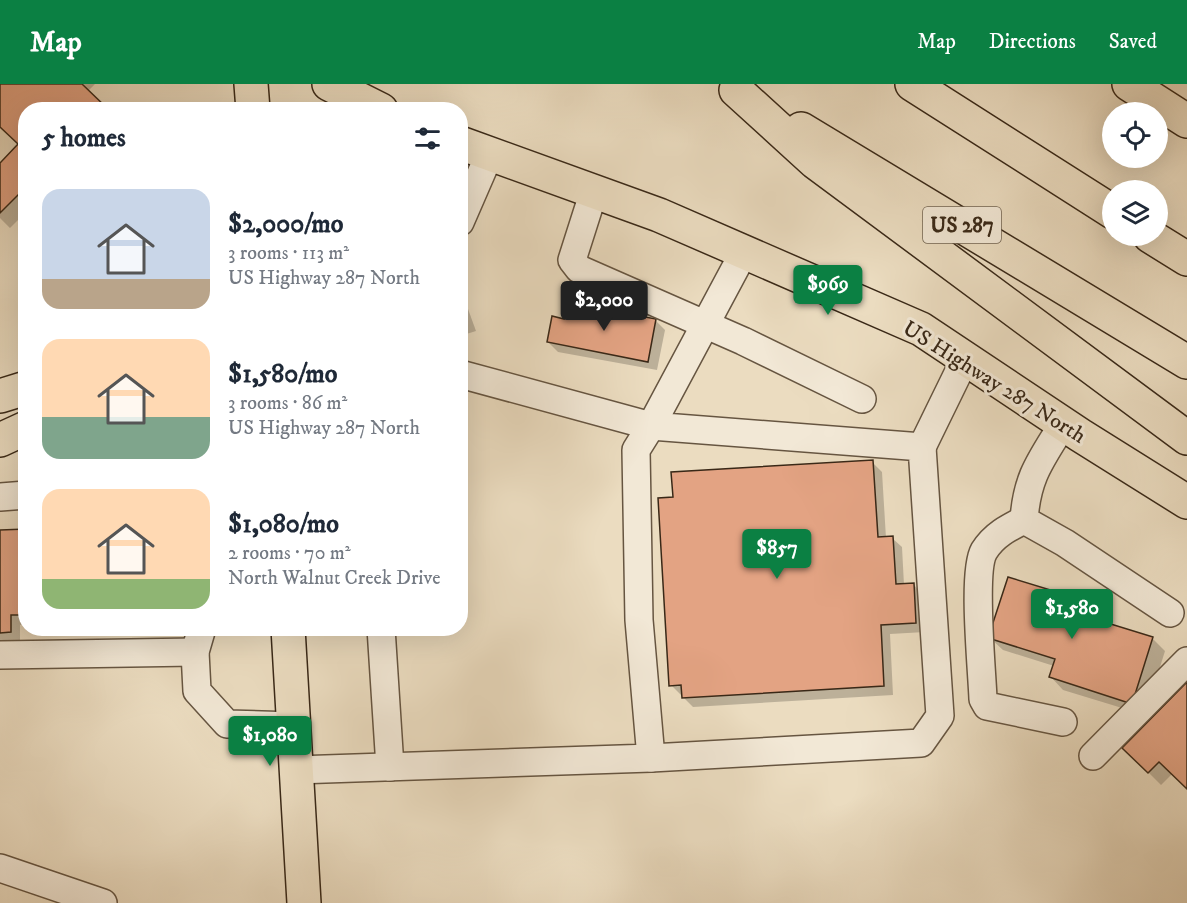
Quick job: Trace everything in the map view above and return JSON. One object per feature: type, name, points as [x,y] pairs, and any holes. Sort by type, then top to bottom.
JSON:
[{"type":"main road","points":[[250,84],[252,102]]},
{"type":"main road","points":[[329,84],[365,102]]},
{"type":"main road","points":[[352,84],[378,102]]},
{"type":"main road","points":[[912,84],[1102,205]]},
{"type":"main road","points":[[1130,84],[1187,121]]},
{"type":"main road","points":[[731,87],[815,162],[1187,438]]},
{"type":"main road","name":"US 287","points":[[731,87],[1187,362]]},
{"type":"main road","name":"US Highway 287 North","points":[[475,148],[659,214],[921,329],[1063,424],[1187,502]]},
{"type":"main road","points":[[1166,246],[1187,259]]},
{"type":"main road","points":[[0,396],[18,390]]},
{"type":"main road","points":[[0,440],[18,432]]},
{"type":"main road","points":[[288,636],[304,903]]},
{"type":"lane","points":[[468,183],[475,148]]},
{"type":"lane","points":[[594,191],[572,260],[579,269],[704,326],[743,341],[862,399]]},
{"type":"lane","points":[[651,758],[639,620],[636,450],[744,252]]},
{"type":"lane","points":[[296,770],[651,758],[921,743],[939,716],[922,447],[965,358]]},
{"type":"lane","points":[[468,376],[651,426],[922,447]]},
{"type":"lane","points":[[1024,520],[1025,494],[1031,476],[1063,424]]},
{"type":"lane","points":[[0,497],[18,496]]},
{"type":"lane","points":[[1024,520],[1065,543],[1170,614]]},
{"type":"lane","points":[[1024,520],[1002,531],[991,541],[983,553],[979,566],[983,699],[987,706],[1062,722]]},
{"type":"lane","points":[[382,636],[390,767]]},
{"type":"lane","points":[[0,655],[199,640],[197,691],[227,724],[294,726]]},
{"type":"lane","points":[[1094,756],[1187,661]]},
{"type":"lane","points":[[0,868],[103,903]]},
{"type":"building","points":[[0,84],[82,84],[101,102],[18,102],[18,144],[0,127]]},
{"type":"building","points":[[18,144],[18,195],[0,213],[0,163]]},
{"type":"building","points":[[567,302],[656,319],[648,362],[547,342],[552,316],[564,319]]},
{"type":"building","points":[[873,460],[878,537],[893,536],[896,584],[914,583],[916,623],[881,625],[884,686],[682,698],[681,685],[669,686],[658,498],[673,497],[671,472]]},
{"type":"building","points":[[18,529],[18,615],[11,615],[11,632],[0,633],[0,530]]},
{"type":"building","points":[[1008,577],[1093,603],[1088,617],[1153,637],[1132,704],[1049,677],[1055,659],[988,638]]},
{"type":"building","points":[[1187,682],[1187,789],[1159,762],[1148,773],[1122,748]]}]
